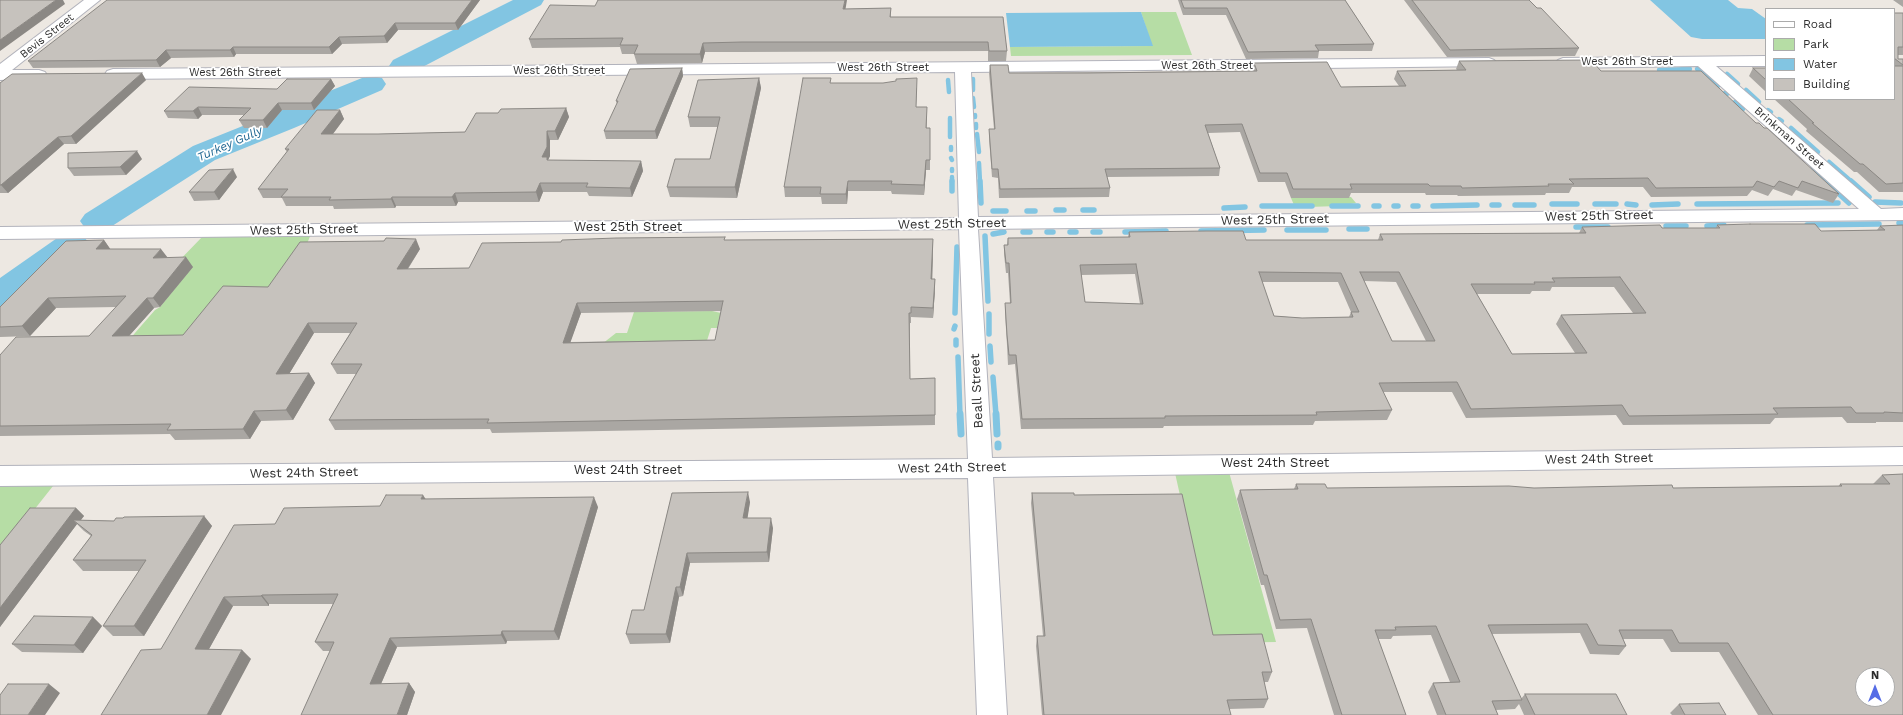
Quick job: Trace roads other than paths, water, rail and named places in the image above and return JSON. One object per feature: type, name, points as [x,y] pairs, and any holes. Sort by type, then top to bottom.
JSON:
[{"type":"street","name":"Bevis Street","points":[[0,74],[94,0]]},
{"type":"street","name":"West 26th Street","points":[[1549,63],[1765,61]]},
{"type":"street","name":"Brinkman Street","points":[[1702,62],[1876,214]]},
{"type":"street","name":"West 26th Street","points":[[99,75],[1505,63]]},
{"type":"street","name":"Beall Street","points":[[963,67],[968,224],[992,715]]},
{"type":"street","points":[[0,74],[52,75]]},
{"type":"street","name":"West 25th Street","points":[[0,233],[1903,214]]},
{"type":"street","name":"West 24th Street","points":[[0,476],[532,470],[980,468],[1264,463],[1903,456]]},
{"type":"water","points":[[1650,0],[1728,0],[1738,8],[1752,9],[1765,18],[1765,39],[1702,39],[1691,37]]},
{"type":"water","points":[[1141,12],[1153,46],[1010,47],[1006,13]]},
{"type":"waterway","name":"Turkey Gully","points":[[403,66],[532,0]]},
{"type":"waterway","points":[[1659,70],[1690,69]]},
{"type":"waterway","points":[[1697,69],[1702,70]]},
{"type":"waterway","points":[[1704,73],[1718,86]]},
{"type":"waterway","points":[[1727,74],[1738,84]]},
{"type":"waterway","points":[[973,79],[973,90]]},
{"type":"waterway","points":[[948,80],[949,92]]},
{"type":"waterway","name":"Turkey Gully","points":[[97,221],[204,153],[283,122],[372,84]]},
{"type":"waterway","points":[[1746,90],[1759,102]]},
{"type":"waterway","points":[[973,98],[974,107]]},
{"type":"waterway","points":[[1735,102],[1743,109]]},
{"type":"waterway","points":[[950,118],[950,137]]},
{"type":"waterway","points":[[1791,128],[1818,152]]},
{"type":"waterway","points":[[977,134],[979,152]]},
{"type":"waterway","points":[[1829,162],[1852,182]]},
{"type":"waterway","points":[[979,163],[980,182]]},
{"type":"waterway","points":[[1812,169],[1826,182]]},
{"type":"waterway","points":[[952,177],[952,191]]},
{"type":"waterway","points":[[980,181],[981,203]]},
{"type":"waterway","points":[[1825,181],[1849,203]]},
{"type":"waterway","points":[[1851,181],[1869,197]]},
{"type":"waterway","points":[[1875,202],[1901,203]]},
{"type":"waterway","points":[[1697,204],[1838,203]]},
{"type":"waterway","points":[[1552,204],[1577,204]]},
{"type":"waterway","points":[[1595,204],[1616,204]]},
{"type":"waterway","points":[[1627,204],[1636,205]]},
{"type":"waterway","points":[[1652,205],[1678,204]]},
{"type":"waterway","points":[[1433,206],[1477,205]]},
{"type":"waterway","points":[[1492,205],[1499,205]]},
{"type":"waterway","points":[[1515,205],[1534,205]]},
{"type":"waterway","points":[[1262,206],[1312,206]]},
{"type":"waterway","points":[[1332,206],[1358,206]]},
{"type":"waterway","points":[[1374,206],[1379,206]]},
{"type":"waterway","points":[[1413,206],[1418,206]]},
{"type":"waterway","points":[[1224,208],[1245,207]]},
{"type":"waterway","points":[[1056,210],[1064,210]]},
{"type":"waterway","points":[[1083,210],[1094,210]]},
{"type":"waterway","points":[[993,211],[1006,211]]},
{"type":"waterway","points":[[1027,211],[1035,211]]},
{"type":"waterway","points":[[1807,225],[1879,224]]},
{"type":"waterway","points":[[1707,226],[1724,225]]},
{"type":"waterway","points":[[1666,226],[1686,226]]},
{"type":"waterway","points":[[1576,227],[1608,227]]},
{"type":"waterway","points":[[1349,229],[1367,229]]},
{"type":"waterway","points":[[1201,231],[1264,230]]},
{"type":"waterway","points":[[1287,230],[1326,230]]},
{"type":"waterway","points":[[1125,232],[1166,231]]},
{"type":"waterway","points":[[993,234],[1004,232]]},
{"type":"waterway","points":[[1023,232],[1030,232]]},
{"type":"waterway","points":[[1047,232],[1053,232]]},
{"type":"waterway","points":[[1070,232],[1076,232]]},
{"type":"waterway","points":[[1093,232],[1100,232]]},
{"type":"waterway","points":[[985,236],[988,301]]},
{"type":"waterway","name":"Turkey Gully","points":[[0,296],[72,244]]},
{"type":"waterway","points":[[955,313],[957,247]]},
{"type":"waterway","points":[[989,314],[989,334]]},
{"type":"waterway","points":[[956,340],[956,345]]},
{"type":"waterway","points":[[990,346],[991,362]]},
{"type":"waterway","points":[[958,357],[960,415]]},
{"type":"waterway","points":[[993,377],[996,415]]},
{"type":"waterway","points":[[960,414],[961,434]]},
{"type":"waterway","points":[[996,414],[997,434]]}]
